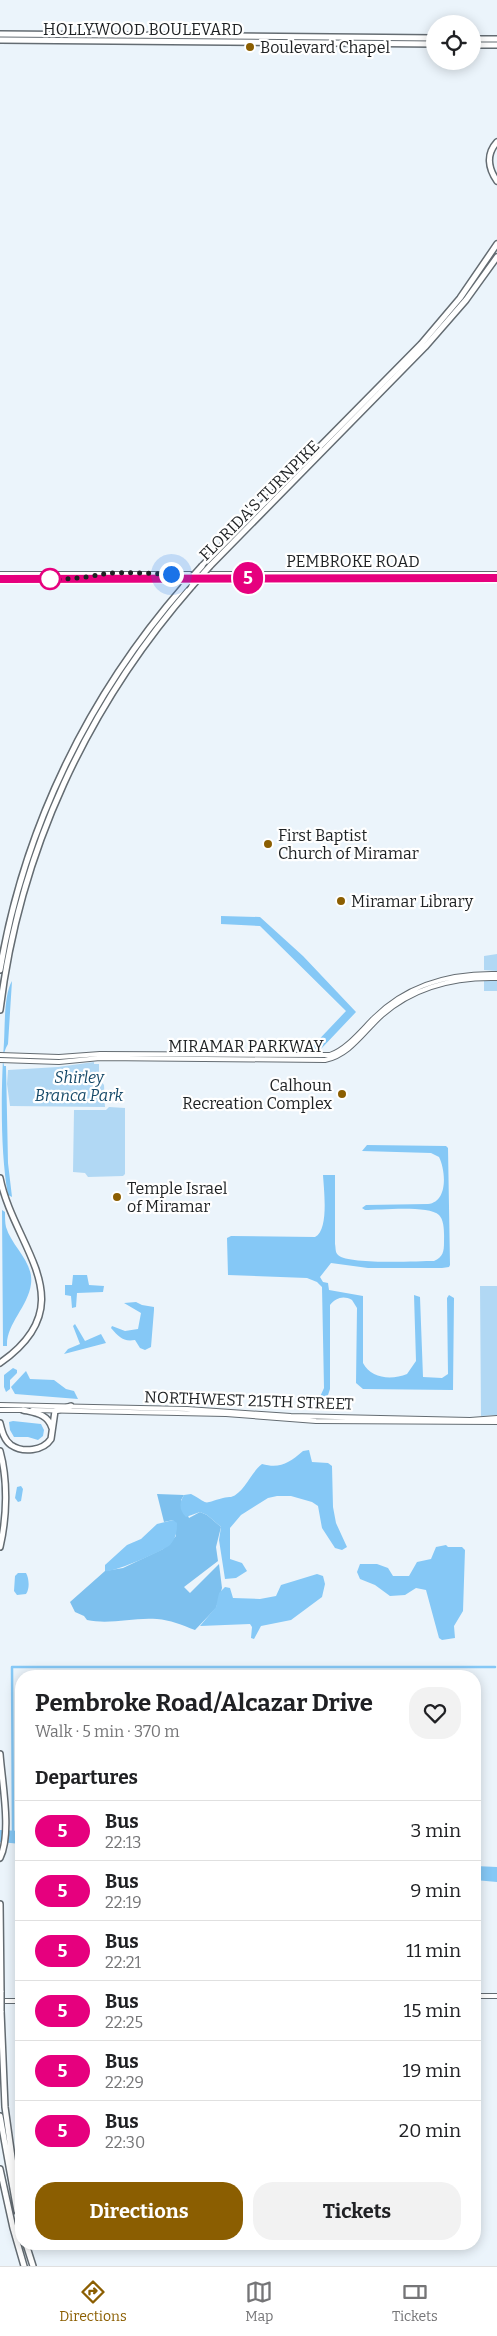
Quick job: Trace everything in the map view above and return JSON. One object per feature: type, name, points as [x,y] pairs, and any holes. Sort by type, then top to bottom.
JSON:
[{"type":"highway","name":"HOLLYWOOD BOULEVARD","points":[[0,34],[426,38]]},
{"type":"highway","points":[[38,41],[42,36],[58,37],[59,35]]},
{"type":"highway","points":[[77,41],[85,38],[100,38],[102,35]]},
{"type":"highway","points":[[318,43],[326,37]]},
{"type":"highway","points":[[365,44],[369,41],[394,41],[396,38]]},
{"type":"highway","points":[[481,39],[497,39]]},
{"type":"highway","name":"HOLLYWOOD BOULEVARD","points":[[0,40],[426,44]]},
{"type":"highway","points":[[481,45],[497,45]]},
{"type":"highway","points":[[497,143],[490,160],[497,177]]},
{"type":"highway","points":[[497,143],[490,152],[489,158],[490,169],[497,181]]},
{"type":"highway","name":"FLORIDA'S TURNPIKE","points":[[0,970],[12,912],[25,867],[62,772],[88,721],[120,668],[202,566],[421,344],[465,291],[497,244]]},
{"type":"highway","name":"FLORIDA'S TURNPIKE","points":[[0,1010],[10,945],[21,899],[43,832],[65,779],[89,730],[124,674],[155,630],[192,586],[425,347],[486,274],[497,257]]},
{"type":"highway","points":[[486,274],[497,262]]},
{"type":"highway","points":[[0,1178],[9,1210],[36,1266],[41,1291],[40,1308],[34,1327],[22,1345],[2,1362]]},
{"type":"highway","points":[[0,1424],[8,1442],[20,1448],[44,1446],[51,1439],[55,1411],[71,1406]]},
{"type":"highway","points":[[23,1410],[44,1416],[50,1422],[53,1429]]},
{"type":"highway","points":[[0,1451],[5,1474],[0,1547]]},
{"type":"highway","points":[[0,1754],[6,1828],[5,1844],[0,1858]]},
{"type":"highway","points":[[0,1904],[4,2100],[15,2179]]},
{"type":"highway","points":[[0,2116],[15,2201]]},
{"type":"highway","points":[[0,2169],[15,2230]]},
{"type":"highway","points":[[20,2250],[24,2266]]},
{"type":"highway","points":[[28,2250],[33,2266]]},
{"type":"main road","name":"PEMBROKE ROAD","points":[[0,574],[333,574],[497,578]]},
{"type":"main road","points":[[9,579],[12,576],[36,576],[40,574]]},
{"type":"main road","points":[[38,579],[42,577],[67,577],[71,574]]},
{"type":"main road","points":[[68,579],[74,576],[104,574]]},
{"type":"main road","points":[[309,578],[333,574]]},
{"type":"main road","name":"PEMBROKE ROAD","points":[[0,579],[366,578],[417,574],[497,574]]},
{"type":"main road","name":"MIRAMAR PARKWAY","points":[[0,1060],[9,1057],[100,1054],[330,1055],[341,1050],[392,1002],[418,987],[456,975],[497,974]]},
{"type":"main road","name":"MIRAMAR PARKWAY","points":[[0,1054],[9,1057],[59,1062],[100,1058],[325,1060],[343,1053],[382,1016],[405,998],[419,991],[457,979],[497,978]]},
{"type":"main road","name":"NORTHWEST 215TH STREET","points":[[3,1407],[71,1406],[187,1409],[291,1416],[497,1420]]},
{"type":"main road","name":"NORTHWEST 215TH STREET","points":[[3,1407],[23,1410],[226,1414],[316,1421],[497,1420]]},
{"type":"main road","points":[[481,1996],[497,1996]]},
{"type":"main road","points":[[0,2002],[15,2001]]},
{"type":"green space","points":[[497,954],[497,971],[484,970],[484,956]]},
{"type":"green space","points":[[484,981],[497,981],[497,991],[484,991]]},
{"type":"green space","name":"Shirley Branca Park","points":[[94,1062],[94,1064],[99,1064],[99,1079],[104,1085],[105,1107],[10,1106],[7,1084],[8,1070],[58,1067]]},
{"type":"green space","points":[[109,1107],[125,1108],[125,1174],[123,1176],[88,1177],[85,1173],[73,1172],[74,1110],[106,1110]]},
{"type":"green space","points":[[480,1286],[497,1286],[497,1415],[481,1416]]},
{"type":"shaded area","points":[[221,916],[260,917],[303,956],[356,1012],[320,1050],[309,1050],[346,1011],[260,926],[221,924]]},
{"type":"shaded area","points":[[12,981],[8,1044],[3,1060],[5,1010]]},
{"type":"shaded area","points":[[3,1060],[4,1066],[6,1066],[8,1163],[12,1197],[8,1195],[5,1178],[2,1139]]},
{"type":"shaded area","points":[[367,1145],[446,1146],[448,1148],[450,1265],[449,1267],[442,1268],[368,1268],[331,1263],[320,1277],[323,1282],[328,1283],[329,1290],[363,1296],[363,1363],[371,1372],[382,1377],[395,1377],[407,1374],[416,1361],[414,1295],[420,1297],[423,1377],[442,1378],[448,1374],[447,1298],[449,1295],[454,1298],[453,1390],[363,1389],[356,1383],[357,1308],[352,1300],[343,1298],[337,1299],[330,1305],[330,1389],[328,1395],[322,1400],[319,1399],[324,1388],[322,1287],[317,1282],[307,1278],[228,1275],[227,1238],[231,1236],[315,1237],[319,1233],[325,1209],[323,1175],[335,1175],[335,1244],[338,1255],[355,1260],[384,1262],[434,1261],[439,1258],[443,1251],[444,1236],[443,1224],[439,1215],[434,1212],[415,1209],[365,1210],[362,1208],[366,1205],[428,1204],[435,1202],[439,1198],[444,1185],[443,1170],[439,1157],[431,1153],[362,1151]]},
{"type":"shaded area","points":[[2,1210],[5,1212],[9,1234],[26,1262],[31,1276],[29,1292],[10,1330],[7,1346],[3,1346]]},
{"type":"shaded area","points":[[73,1275],[87,1275],[89,1285],[104,1286],[103,1292],[77,1293],[76,1307],[72,1308],[71,1296],[65,1295],[65,1285],[72,1285]]},
{"type":"shaded area","points":[[136,1302],[154,1307],[151,1347],[145,1350],[140,1348],[135,1340],[122,1338],[111,1328],[112,1326],[125,1331],[138,1329],[141,1313],[124,1303]]},
{"type":"shaded area","points":[[75,1324],[85,1341],[101,1334],[106,1343],[64,1354],[68,1349],[80,1344],[73,1326]]},
{"type":"shaded area","points":[[13,1368],[17,1370],[17,1373],[10,1380],[10,1389],[6,1392],[4,1375]]},
{"type":"shaded area","points":[[26,1371],[30,1379],[54,1380],[66,1389],[74,1391],[78,1399],[15,1394],[11,1387]]},
{"type":"shaded area","points":[[9,1422],[41,1424],[44,1430],[43,1436],[38,1440],[28,1437],[14,1437],[10,1430]]},
{"type":"shaded area","points":[[309,1450],[312,1462],[328,1463],[332,1466],[333,1507],[336,1523],[347,1547],[342,1550],[335,1548],[322,1528],[318,1506],[312,1502],[291,1496],[268,1498],[241,1515],[230,1528],[230,1559],[242,1563],[247,1571],[236,1578],[225,1579],[219,1540],[221,1527],[207,1515],[200,1512],[186,1517],[180,1506],[184,1495],[191,1494],[204,1502],[231,1497],[244,1487],[262,1464],[274,1466],[284,1464],[303,1451]]},
{"type":"shaded area","points":[[21,1486],[23,1489],[21,1501],[18,1502],[15,1498],[17,1487]]},
{"type":"shaded area","points":[[157,1494],[184,1495],[181,1500],[189,1518],[200,1512],[207,1515],[221,1527],[216,1547],[218,1561],[184,1587],[190,1593],[219,1564],[222,1588],[216,1608],[195,1630],[157,1619],[105,1622],[87,1620],[84,1616],[75,1612],[70,1602],[105,1571],[123,1568],[163,1549],[176,1536],[173,1520],[164,1522]]},
{"type":"shaded area","points":[[173,1520],[177,1523],[177,1529],[170,1545],[118,1569],[105,1571],[105,1565],[127,1545],[141,1539],[157,1524]]},
{"type":"shaded area","points":[[446,1545],[448,1547],[462,1547],[465,1550],[463,1611],[454,1626],[455,1638],[442,1640],[439,1638],[426,1590],[416,1588],[405,1595],[390,1596],[375,1585],[360,1579],[357,1572],[360,1564],[377,1564],[388,1568],[393,1576],[409,1576],[417,1562],[431,1559],[436,1547]]},
{"type":"shaded area","points":[[18,1573],[26,1573],[27,1575],[29,1586],[26,1594],[17,1595],[14,1591],[15,1576]]},
{"type":"shaded area","points":[[317,1574],[323,1576],[325,1584],[322,1597],[291,1620],[261,1626],[254,1639],[251,1638],[252,1627],[250,1624],[200,1626],[216,1607],[219,1593],[225,1587],[230,1588],[233,1598],[260,1599],[276,1596],[281,1585]]},
{"type":"shaded area","points":[[0,1830],[15,1831],[15,1843],[0,1842]]},
{"type":"shaded area","points":[[481,1866],[497,1867],[497,1882],[481,1881]]},
{"type":"waterway","points":[[13,1832],[12,1667],[495,1667]]},
{"type":"bus line","name":"5","points":[[0,579],[497,578]]},
{"type":"place","name":"Boulevard Chapel","points":[[250,47]]},
{"type":"place","name":"First Baptist Church of Miramar","points":[[268,844]]},
{"type":"place","name":"Miramar Library","points":[[341,901]]},
{"type":"place","name":"Calhoun Recreation Complex","points":[[342,1094]]},
{"type":"place","name":"Temple Israel of Miramar","points":[[117,1197]]},
{"type":"route","points":[[50,579],[68,579],[74,576],[98,576],[104,574],[171,574]]}]
